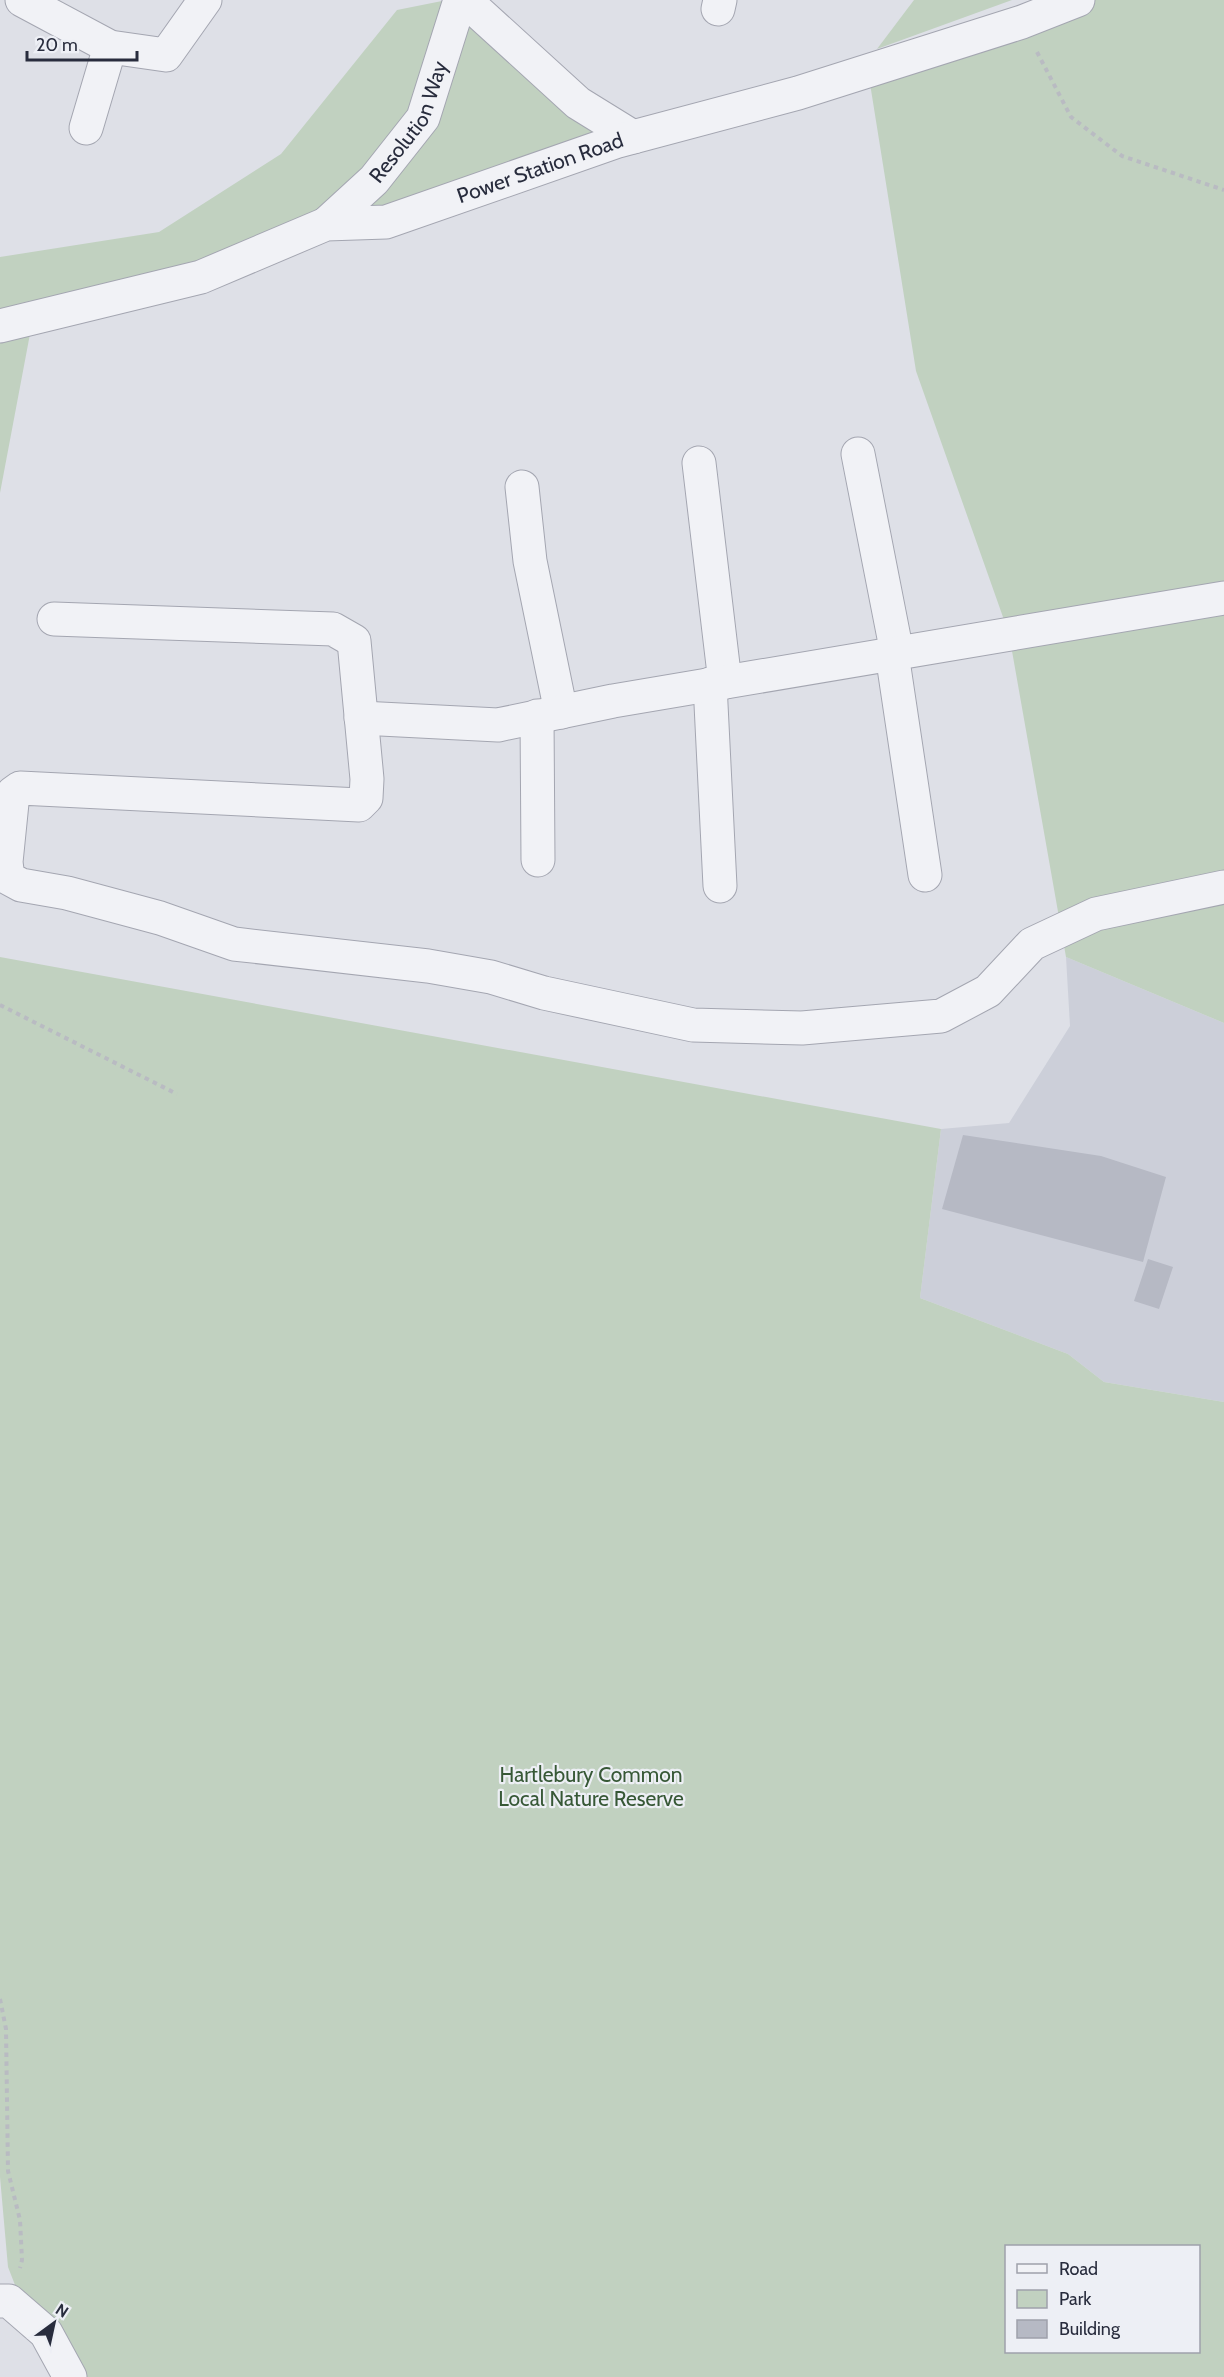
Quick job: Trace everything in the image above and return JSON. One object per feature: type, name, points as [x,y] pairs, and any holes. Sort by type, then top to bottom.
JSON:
[{"type":"street","points":[[22,0],[110,47],[166,55],[206,0]]},
{"type":"street","points":[[462,0],[578,103],[633,137]]},
{"type":"street","name":"Resolution Way","points":[[326,224],[374,180],[423,118],[462,0]]},
{"type":"street","name":"Power Station Road","points":[[0,326],[201,277],[326,224],[386,222],[633,137],[798,93],[1022,22],[1078,0]]},
{"type":"street","points":[[86,128],[110,47]]},
{"type":"street","points":[[858,454],[895,653],[925,875]]},
{"type":"street","points":[[699,463],[718,683],[720,886]]},
{"type":"street","points":[[522,487],[549,714],[538,860]]},
{"type":"street","points":[[362,718],[498,725],[718,683],[1224,598]]},
{"type":"street","points":[[54,619],[333,629],[354,641],[368,779],[366,798],[359,805],[20,788],[13,793],[6,862],[8,878],[21,885],[67,893],[160,918],[234,944],[428,966],[491,977],[544,993],[693,1025],[802,1028],[940,1016],[988,991],[1032,945],[1096,914],[1224,887]]},
{"type":"street","points":[[4,2301],[46,2333],[70,2377]]},
{"type":"path","points":[[1022,22],[1071,117],[1122,156],[1224,190]]},
{"type":"path","points":[[0,1005],[177,1094]]},
{"type":"path","points":[[0,1998],[6,2029],[8,2171],[20,2220],[22,2260],[4,2301]]},
{"type":"shaded area","points":[[1066,957],[1224,1023],[1224,1402],[1104,1382],[1068,1354],[920,1298],[941,1129],[1009,1123],[1070,1026]]},
{"type":"green space","points":[[447,0],[633,137],[33,318],[0,493],[0,257],[159,232],[281,154],[397,10]]},
{"type":"green space","points":[[914,0],[1012,0],[877,49]]},
{"type":"green space","points":[[1078,0],[1224,0],[1224,1023],[1066,957],[1009,634],[916,371],[868,71]]},
{"type":"green space","name":"Hartlebury Common Local Nature Reserve","points":[[0,957],[941,1129],[920,1298],[1068,1354],[1104,1382],[1224,1402],[1224,2377],[85,2377],[17,2290],[8,2267],[0,2177]]},
{"type":"building","points":[[963,1135],[1101,1156],[1166,1177],[1143,1262],[942,1209]]},
{"type":"building","points":[[1148,1259],[1173,1267],[1159,1309],[1134,1301]]}]
